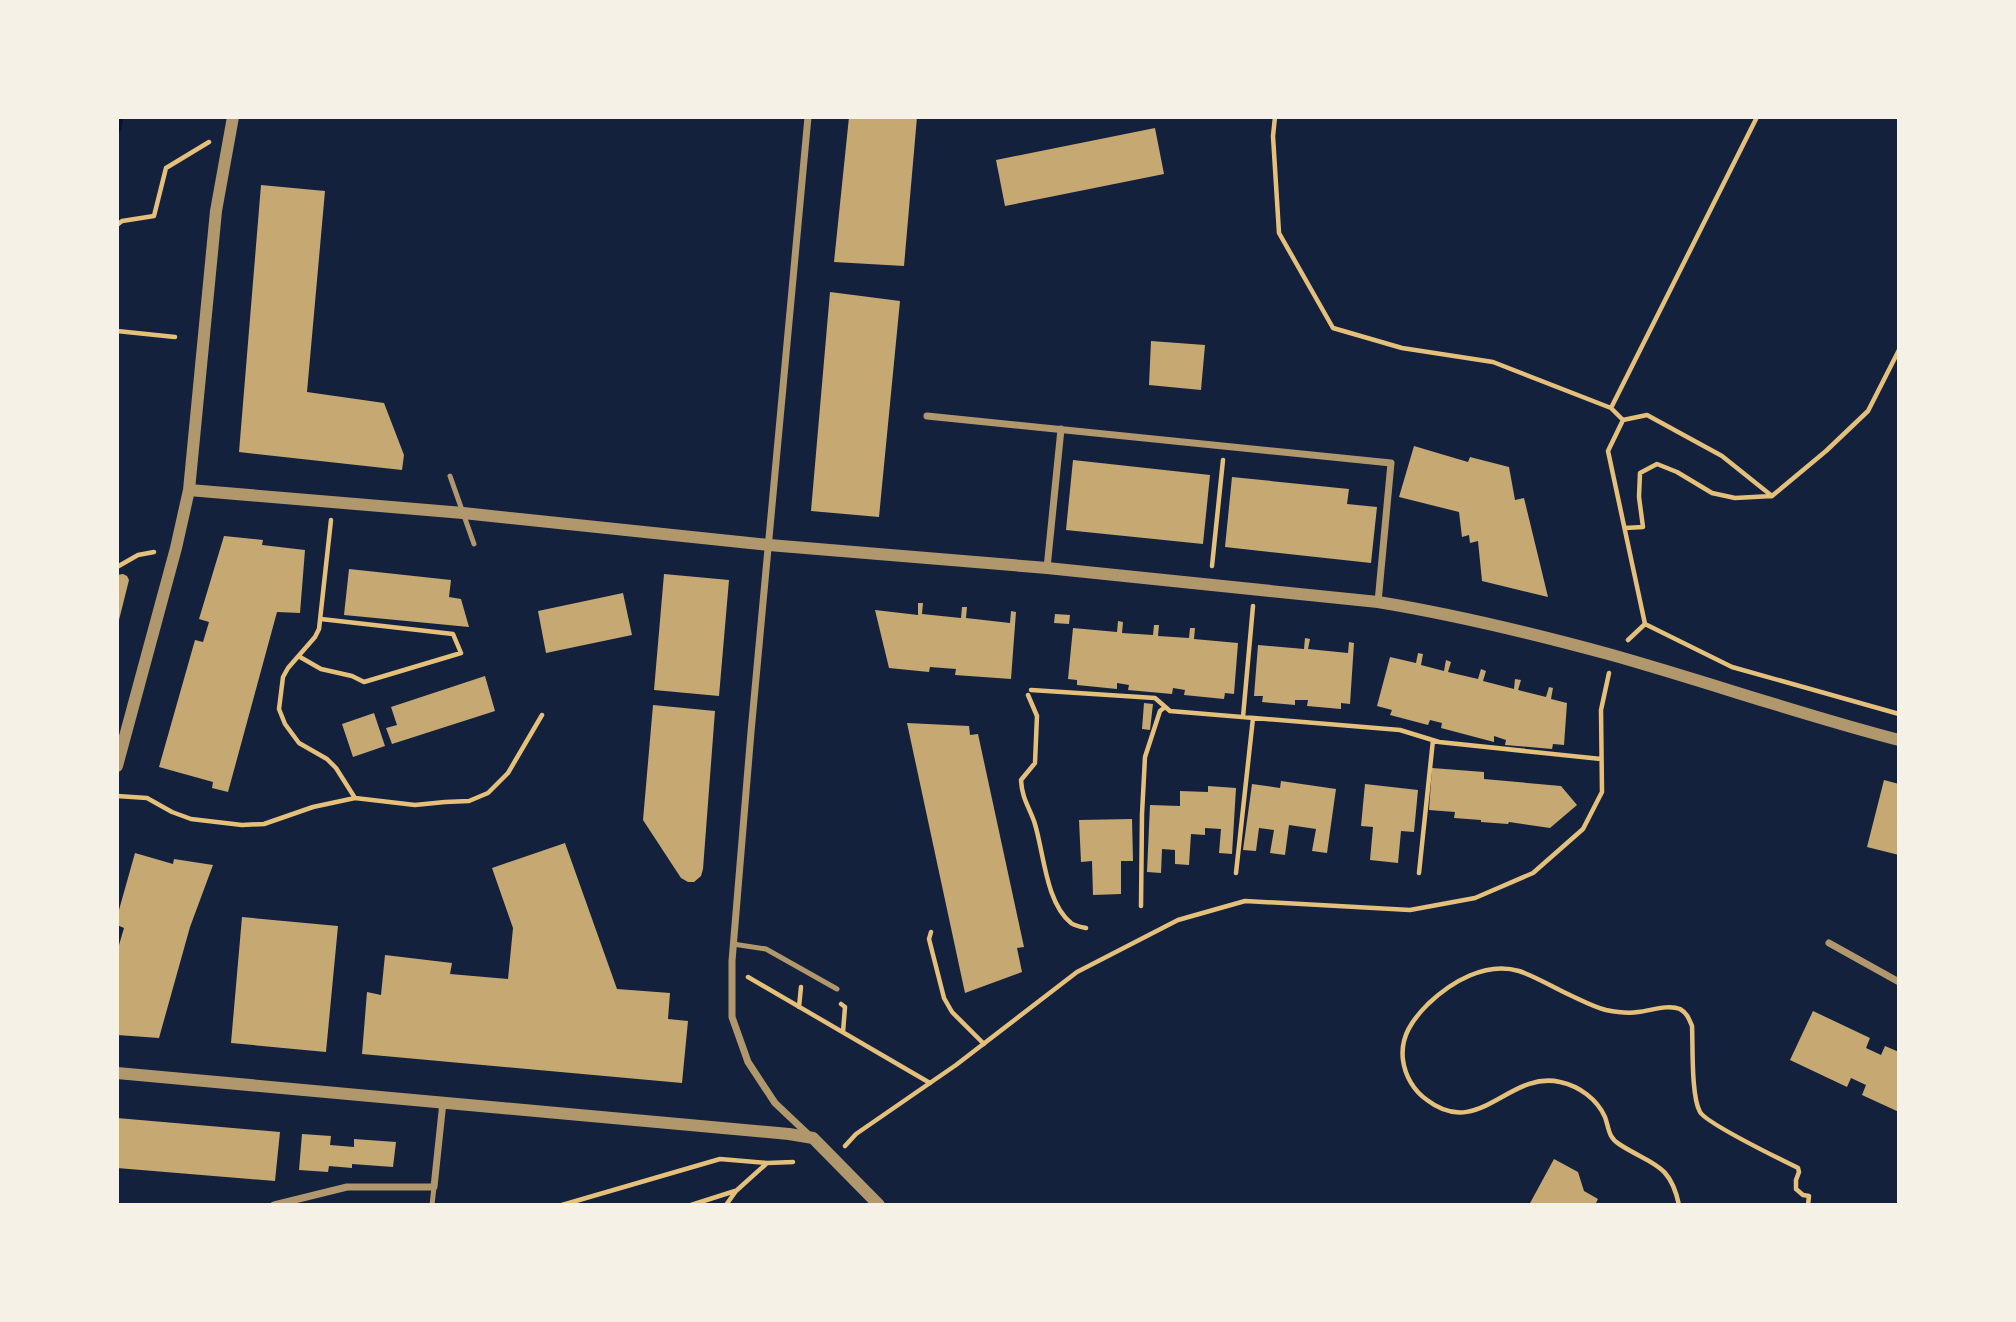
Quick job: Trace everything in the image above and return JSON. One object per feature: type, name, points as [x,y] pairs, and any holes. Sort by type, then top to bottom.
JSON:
[{"type":"street","points":[[117,766],[189,490],[216,211],[233,117]]},
{"type":"street","points":[[808,117],[733,944],[732,1017],[748,1062],[775,1103],[879,1205]]},
{"type":"street","points":[[927,416],[1391,463],[1378,602]]},
{"type":"street","points":[[1047,568],[1061,429]]},
{"type":"street","points":[[189,490],[463,513],[769,545],[1047,568],[1378,602],[1422,609],[1612,655],[1899,740]]},
{"type":"street","points":[[1829,943],[1899,982]]},
{"type":"street","points":[[117,1073],[740,1129],[813,1138]]},
{"type":"street","points":[[274,1205],[347,1187],[434,1187],[443,1102]]},
{"type":"lane","points":[[450,476],[474,544]]},
{"type":"lane","points":[[733,944],[766,949],[836,989]]},
{"type":"lane","points":[[432,1205],[434,1187]]},
{"type":"path","points":[[1275,117],[1273,136],[1279,233],[1333,328],[1402,348],[1493,362],[1611,408],[1623,420]]},
{"type":"path","points":[[1611,408],[1757,117]]},
{"type":"path","points":[[117,225],[122,221],[154,216],[166,168],[214,138]]},
{"type":"path","points":[[117,331],[175,337]]},
{"type":"path","points":[[1625,528],[1643,527],[1639,497],[1640,473],[1657,464],[1677,472],[1712,493],[1735,498],[1772,496],[1826,451],[1868,411],[1899,350]]},
{"type":"path","points":[[1623,420],[1647,415],[1722,456],[1772,496]]},
{"type":"path","points":[[1623,420],[1608,450],[1645,624],[1732,667],[1899,714]]},
{"type":"path","points":[[1210,585],[1225,446]]},
{"type":"path","points":[[333,502],[321,619],[315,637],[283,677],[279,709],[285,724],[299,743],[327,759],[345,778],[355,798]]},
{"type":"path","points":[[117,567],[138,555],[176,548]]},
{"type":"path","points":[[1243,717],[1255,590]]},
{"type":"path","points":[[300,657],[321,669],[364,681],[461,653],[453,634],[321,619]]},
{"type":"path","points":[[856,1134],[984,1044],[1077,972],[1178,920],[1245,901],[1410,909],[1475,898],[1533,873],[1583,828],[1602,792],[1601,710],[1612,655]]},
{"type":"path","points":[[1086,928],[1072,924],[1050,890],[1034,822],[1022,796],[1021,780],[1035,763],[1037,716],[1029,693],[1155,698],[1170,711],[1400,730],[1433,740],[1601,759]]},
{"type":"path","points":[[1141,906],[1145,757],[1160,710],[1165,707]]},
{"type":"path","points":[[117,796],[147,798],[191,819],[242,825],[264,824],[313,807],[355,798],[415,805],[469,801],[488,793],[508,773],[542,715]]},
{"type":"path","points":[[1236,873],[1253,718]]},
{"type":"path","points":[[1419,873],[1433,740]]},
{"type":"path","points":[[931,932],[929,939],[944,998],[952,1012],[984,1044]]},
{"type":"path","points":[[732,968],[930,1083]]},
{"type":"path","points":[[1679,1205],[1671,1179],[1664,1170],[1614,1140],[1592,1098],[1569,1085],[1549,1081],[1520,1086],[1483,1108],[1470,1112],[1457,1112],[1432,1104],[1412,1085],[1403,1062],[1403,1049],[1410,1025],[1448,988],[1482,971],[1501,968],[1519,971],[1604,1010],[1635,1013],[1679,1009],[1688,1016],[1692,1026],[1695,1096],[1700,1112],[1712,1123],[1798,1168],[1796,1188],[1808,1196],[1808,1205]]},
{"type":"path","points":[[836,989],[835,1001],[845,1007],[843,1032]]},
{"type":"path","points":[[562,1205],[720,1159],[793,1162]]},
{"type":"path","points":[[726,1205],[736,1191],[767,1163]]},
{"type":"path","points":[[691,1205],[736,1191]]},
{"type":"building","points":[[849,117],[917,117],[904,266],[834,262]]},
{"type":"building","points":[[1155,128],[1164,174],[1005,206],[996,160]]},
{"type":"building","points":[[261,185],[325,191],[307,392],[384,403],[404,455],[402,470],[239,452]]},
{"type":"building","points":[[830,292],[900,301],[879,517],[811,511]]},
{"type":"building","points":[[1151,341],[1205,345],[1201,390],[1149,385]]},
{"type":"building","points":[[1414,446],[1468,462],[1470,457],[1509,467],[1515,500],[1524,498],[1548,597],[1482,581],[1478,541],[1470,543],[1469,535],[1462,537],[1459,512],[1399,497]]},
{"type":"building","points":[[1073,460],[1210,475],[1203,544],[1066,530]]},
{"type":"building","points":[[1232,477],[1349,489],[1347,504],[1377,507],[1371,563],[1225,547]]},
{"type":"building","points":[[224,536],[263,540],[262,545],[305,550],[300,613],[277,612],[228,792],[212,788],[213,782],[159,767],[195,640],[203,642],[209,622],[199,619]]},
{"type":"building","points":[[349,569],[451,580],[449,597],[461,599],[469,627],[344,615]]},
{"type":"building","points":[[123,574],[129,580],[118,624],[117,575]]},
{"type":"building","points":[[664,574],[729,580],[719,696],[654,690]]},
{"type":"building","points":[[623,593],[632,635],[546,653],[538,611]]},
{"type":"building","points":[[918,603],[923,603],[922,614],[961,618],[962,607],[967,607],[966,618],[1010,623],[1011,611],[1016,612],[1011,679],[955,675],[956,669],[930,667],[929,672],[889,668],[875,610],[918,615]]},
{"type":"building","points":[[1055,614],[1070,615],[1069,624],[1054,623]]},
{"type":"building","points":[[1118,621],[1123,622],[1122,633],[1153,635],[1154,625],[1159,625],[1158,636],[1189,638],[1190,628],[1195,628],[1194,639],[1238,643],[1234,694],[1225,693],[1224,699],[1184,695],[1185,690],[1173,688],[1172,694],[1128,690],[1129,685],[1117,683],[1117,689],[1077,685],[1077,680],[1068,679],[1073,628],[1117,632]]},
{"type":"building","points":[[1305,638],[1310,639],[1308,649],[1348,653],[1349,642],[1354,643],[1350,704],[1341,703],[1341,709],[1307,706],[1308,700],[1295,700],[1295,705],[1262,702],[1263,696],[1254,696],[1258,645],[1304,649]]},
{"type":"building","points":[[1418,653],[1423,654],[1421,665],[1444,671],[1446,660],[1451,662],[1448,672],[1478,679],[1481,669],[1486,671],[1483,681],[1514,689],[1515,679],[1521,680],[1518,690],[1546,697],[1549,687],[1553,688],[1551,699],[1567,703],[1564,745],[1553,744],[1552,749],[1505,745],[1506,740],[1494,736],[1494,742],[1441,728],[1442,723],[1430,720],[1428,725],[1390,715],[1392,710],[1377,706],[1390,657],[1416,663]]},
{"type":"building","points":[[485,676],[495,711],[392,744],[386,728],[397,725],[391,707]]},
{"type":"building","points":[[1144,703],[1153,704],[1150,730],[1142,729]]},
{"type":"building","points":[[653,705],[715,711],[703,869],[701,876],[694,882],[681,878],[643,820]]},
{"type":"building","points":[[374,713],[385,746],[353,757],[342,724]]},
{"type":"building","points":[[907,723],[969,726],[970,735],[978,734],[1024,947],[1017,948],[1022,972],[965,993]]},
{"type":"building","points":[[1432,768],[1484,772],[1484,779],[1561,786],[1577,805],[1550,828],[1454,818],[1455,812],[1429,810]]},
{"type":"building","points":[[1884,780],[1899,784],[1899,855],[1867,847]]},
{"type":"building","points":[[1281,781],[1336,789],[1327,853],[1312,851],[1316,829],[1289,825],[1285,855],[1270,853],[1274,830],[1259,828],[1256,851],[1243,850],[1252,784],[1280,788]]},
{"type":"building","points":[[1365,784],[1418,790],[1414,832],[1401,831],[1398,863],[1370,860],[1373,827],[1361,826]]},
{"type":"building","points":[[1208,786],[1236,788],[1232,854],[1219,853],[1221,829],[1205,828],[1205,835],[1191,834],[1189,865],[1175,864],[1175,850],[1162,849],[1161,873],[1147,872],[1150,805],[1180,806],[1180,791],[1208,792]]},
{"type":"building","points":[[1132,819],[1133,861],[1121,861],[1121,894],[1093,895],[1092,861],[1081,862],[1079,820]]},
{"type":"building","points":[[565,843],[617,989],[670,993],[668,1019],[688,1021],[682,1083],[362,1054],[367,992],[381,995],[385,955],[452,963],[450,974],[508,979],[513,928],[492,868]]},
{"type":"building","points":[[135,853],[173,864],[174,859],[213,865],[190,927],[159,1038],[117,1035],[117,945],[124,928],[117,925],[117,917]]},
{"type":"building","points":[[242,917],[338,926],[326,1052],[231,1043]]},
{"type":"building","points":[[1813,1011],[1870,1038],[1866,1048],[1881,1055],[1885,1046],[1899,1052],[1899,1112],[1862,1095],[1866,1085],[1851,1078],[1847,1087],[1790,1060]]},
{"type":"building","points":[[117,1118],[280,1132],[275,1181],[117,1168]]},
{"type":"building","points":[[302,1134],[331,1136],[330,1145],[354,1147],[354,1139],[396,1142],[393,1167],[352,1164],[352,1168],[329,1166],[328,1172],[299,1170]]},
{"type":"building","points":[[1554,1159],[1578,1172],[1584,1191],[1598,1199],[1595,1205],[1529,1205]]},
{"type":"waterway","points":[[117,128],[119,117]]}]
